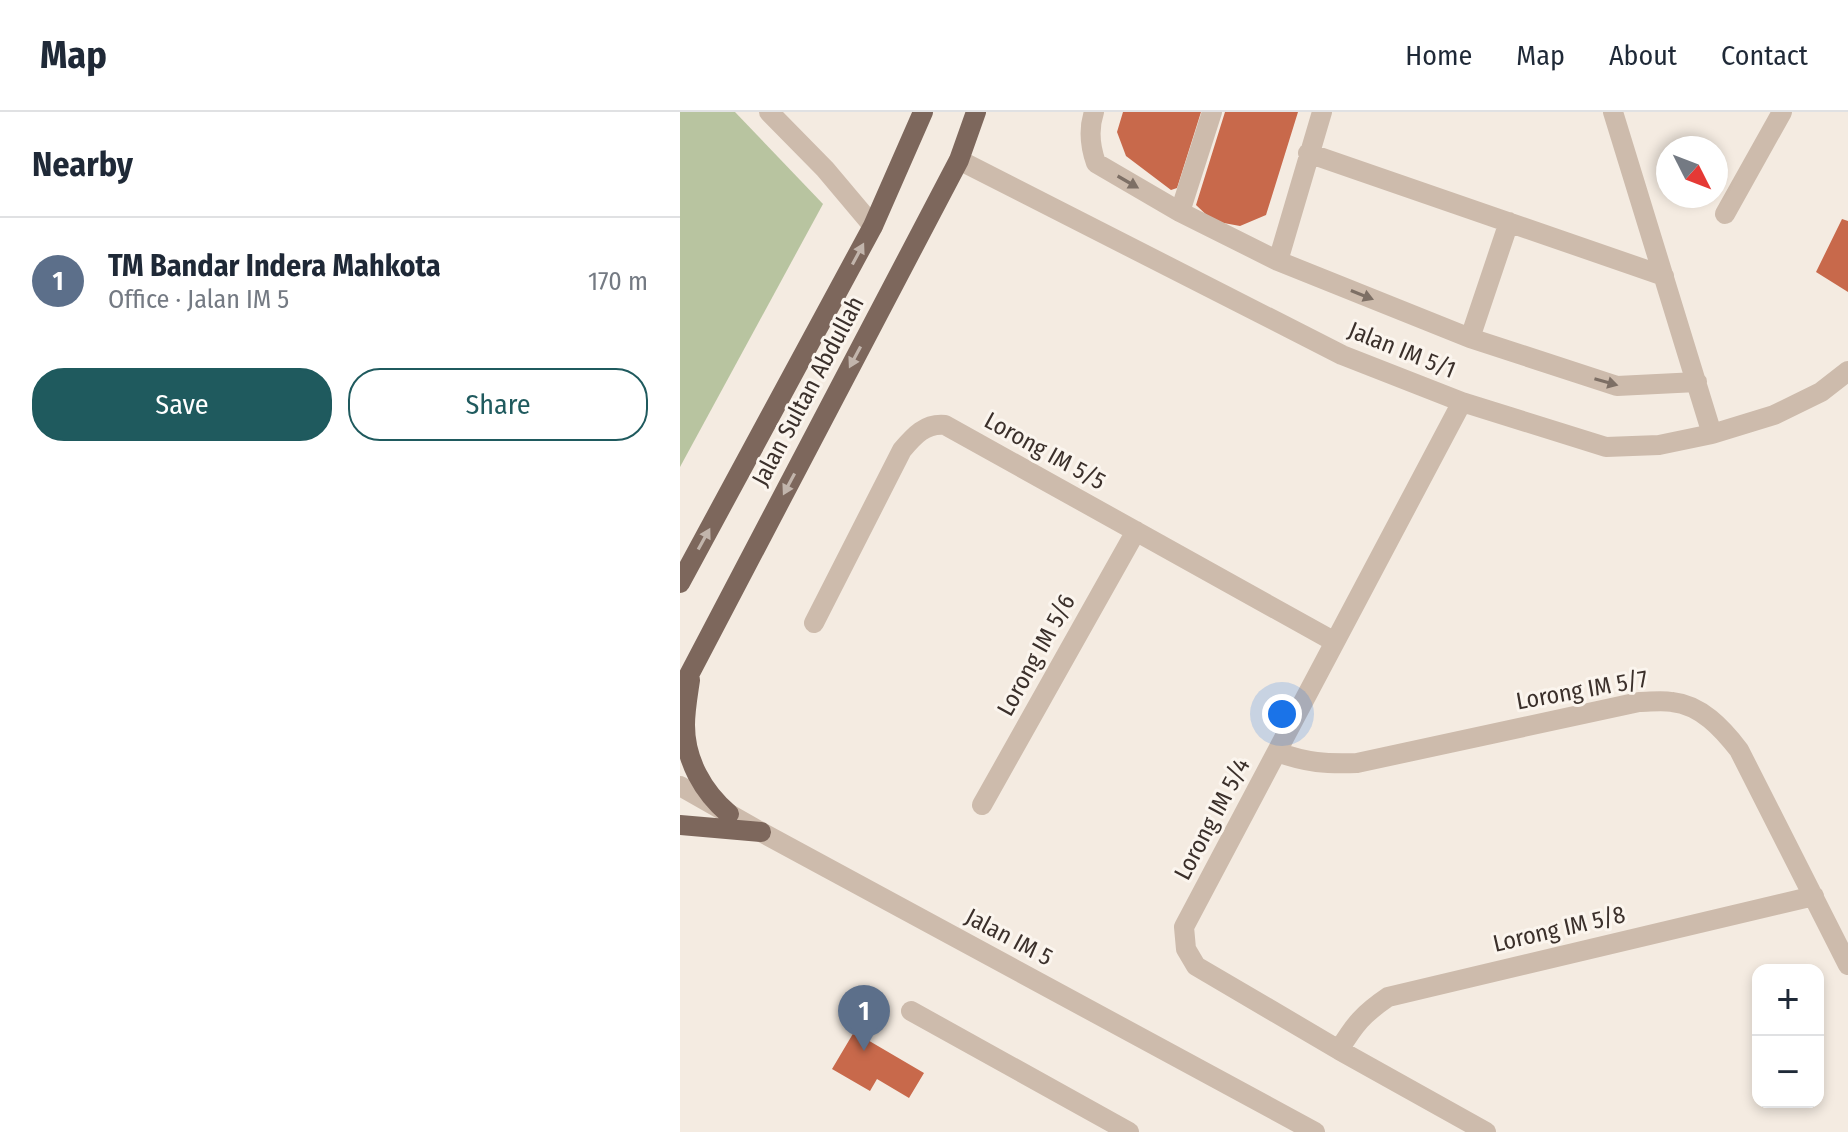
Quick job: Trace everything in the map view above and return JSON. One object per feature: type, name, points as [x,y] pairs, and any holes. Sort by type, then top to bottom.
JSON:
[{"type":"main road","name":"Jalan Sultan Abdullah","points":[[680,583],[873,226],[923,112]]},
{"type":"main road","name":"Jalan Sultan Abdullah","points":[[680,692],[959,160],[976,112]]},
{"type":"main road","points":[[691,672],[685,725],[689,755],[712,799],[729,814]]},
{"type":"main road","points":[[680,825],[761,832]]},
{"type":"street","points":[[769,112],[825,169],[873,226]]},
{"type":"street","points":[[1094,112],[1090,123],[1090,147],[1096,163],[1180,212],[1278,261],[1470,338],[1617,386],[1697,382]]},
{"type":"street","points":[[1180,212],[1212,112]]},
{"type":"street","points":[[1278,261],[1322,112]]},
{"type":"street","points":[[1613,112],[1712,434]]},
{"type":"street","points":[[1725,214],[1782,112]]},
{"type":"street","points":[[1308,153],[1664,276]]},
{"type":"street","name":"Jalan IM 5/1","points":[[959,160],[1342,355],[1462,402],[1606,447],[1659,445],[1712,434],[1774,415],[1821,392],[1848,371]]},
{"type":"street","points":[[1470,338],[1509,222]]},
{"type":"street","name":"Lorong IM 5/4","points":[[1462,402],[1184,927],[1186,949],[1196,966],[1486,1132]]},
{"type":"street","name":"Lorong IM 5/5","points":[[814,623],[902,450],[916,434],[934,424],[945,425],[1335,642]]},
{"type":"street","name":"Lorong IM 5/6","points":[[982,805],[1136,531]]},
{"type":"street","name":"Lorong IM 5/7","points":[[1277,752],[1322,764],[1357,763],[1639,702],[1674,702],[1700,711],[1723,729],[1739,750],[1848,965]]},
{"type":"street","name":"Jalan IM 5","points":[[680,786],[1315,1132]]},
{"type":"street","name":"Lorong IM 5/8","points":[[1339,1050],[1367,1012],[1388,997],[1814,896]]},
{"type":"street","points":[[911,1011],[1129,1132]]},
{"type":"green space","points":[[680,112],[735,112],[823,204],[680,467]]},
{"type":"building","points":[[1123,112],[1201,112],[1177,188],[1171,190],[1126,156],[1117,132]]},
{"type":"building","points":[[1225,112],[1298,112],[1266,215],[1240,226],[1213,221],[1196,205]]},
{"type":"building","points":[[1842,219],[1848,221],[1848,292],[1816,272]]},
{"type":"building","points":[[854,1032],[924,1073],[909,1098],[877,1079],[870,1091],[832,1069]]},
{"type":"place","name":"TM Bandar Indera Mahkota","points":[[864,1051]]}]
